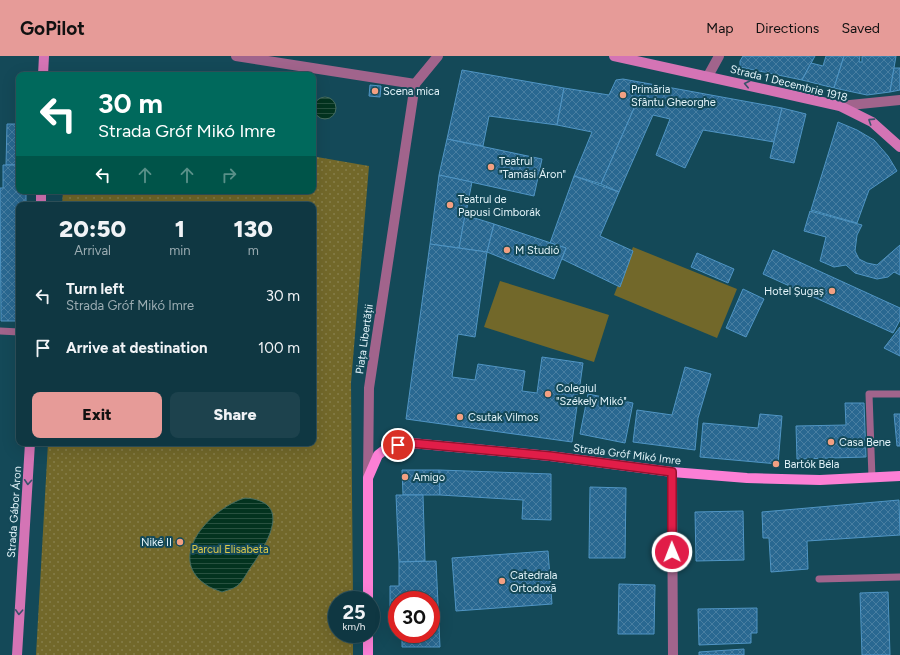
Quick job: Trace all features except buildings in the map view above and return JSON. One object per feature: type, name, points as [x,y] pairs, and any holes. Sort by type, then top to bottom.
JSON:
[{"type":"main road","points":[[43,72],[44,56]]},
{"type":"main road","name":"Strada 1 Decembrie 1918","points":[[614,56],[840,106],[872,122],[900,147]]},
{"type":"main road","name":"Strada Gróf Mikó Imre","points":[[368,478],[378,455],[387,448],[411,443],[550,456],[672,472],[778,479],[872,478],[900,476]]},
{"type":"main road","name":"Strada Gábor Áron","points":[[17,655],[30,446]]},
{"type":"main road","name":"Piața Libertății","points":[[368,478],[368,591]]},
{"type":"main road","points":[[368,643],[368,655]]},
{"type":"street","points":[[236,56],[415,84],[438,56]]},
{"type":"street","points":[[708,76],[719,56]]},
{"type":"street","name":"Piața Libertății","points":[[368,478],[369,388],[415,84]]},
{"type":"street","points":[[840,106],[900,100]]},
{"type":"street","points":[[672,472],[673,655]]},
{"type":"lane","points":[[0,331],[16,332]]},
{"type":"lane","points":[[872,478],[869,394],[900,394]]},
{"type":"lane","points":[[819,579],[900,577]]},
{"type":"green space","name":"Parcul Elisabeta","points":[[316,156],[369,166],[351,383],[353,591],[328,591],[328,643],[353,643],[353,655],[36,655],[48,446],[316,446],[316,202],[62,202],[63,194],[316,194]]},
{"type":"green space","points":[[633,247],[737,289],[717,338],[614,295]]},
{"type":"green space","points":[[500,281],[609,315],[594,362],[484,327]]},
{"type":"shaded area","points":[[325,97],[333,100],[336,108],[333,116],[325,119],[317,116],[317,100]]},
{"type":"shaded area","points":[[245,498],[259,501],[268,506],[272,514],[273,523],[265,544],[241,582],[232,589],[222,592],[205,584],[194,573],[190,560],[192,547],[198,534],[208,522],[232,503]]},
{"type":"place","name":"Scena mica","points":[[375,91]]},
{"type":"place","name":"Primăria Sfântu Gheorghe","points":[[623,95]]},
{"type":"place","name":"Teatrul \"Tamási Áron\"","points":[[491,167]]},
{"type":"place","name":"Teatrul de Papusi Cimborák","points":[[450,205]]},
{"type":"place","name":"M Studió","points":[[507,250]]},
{"type":"place","name":"Hotel Șugaș","points":[[832,291]]},
{"type":"place","name":"Colegiul \"Székely Mikó\"","points":[[548,394]]},
{"type":"place","name":"Csutak Vilmos","points":[[460,417]]},
{"type":"place","name":"Casa Bene","points":[[831,442]]},
{"type":"place","name":"Bartók Béla","points":[[776,464]]},
{"type":"place","name":"Amigo","points":[[405,477]]},
{"type":"place","name":"Niké II","points":[[180,542]]},
{"type":"place","name":"Catedrala Ortodoxă","points":[[502,581]]},
{"type":"route","points":[[398,445],[411,443],[550,456],[672,472],[672,552]]}]
